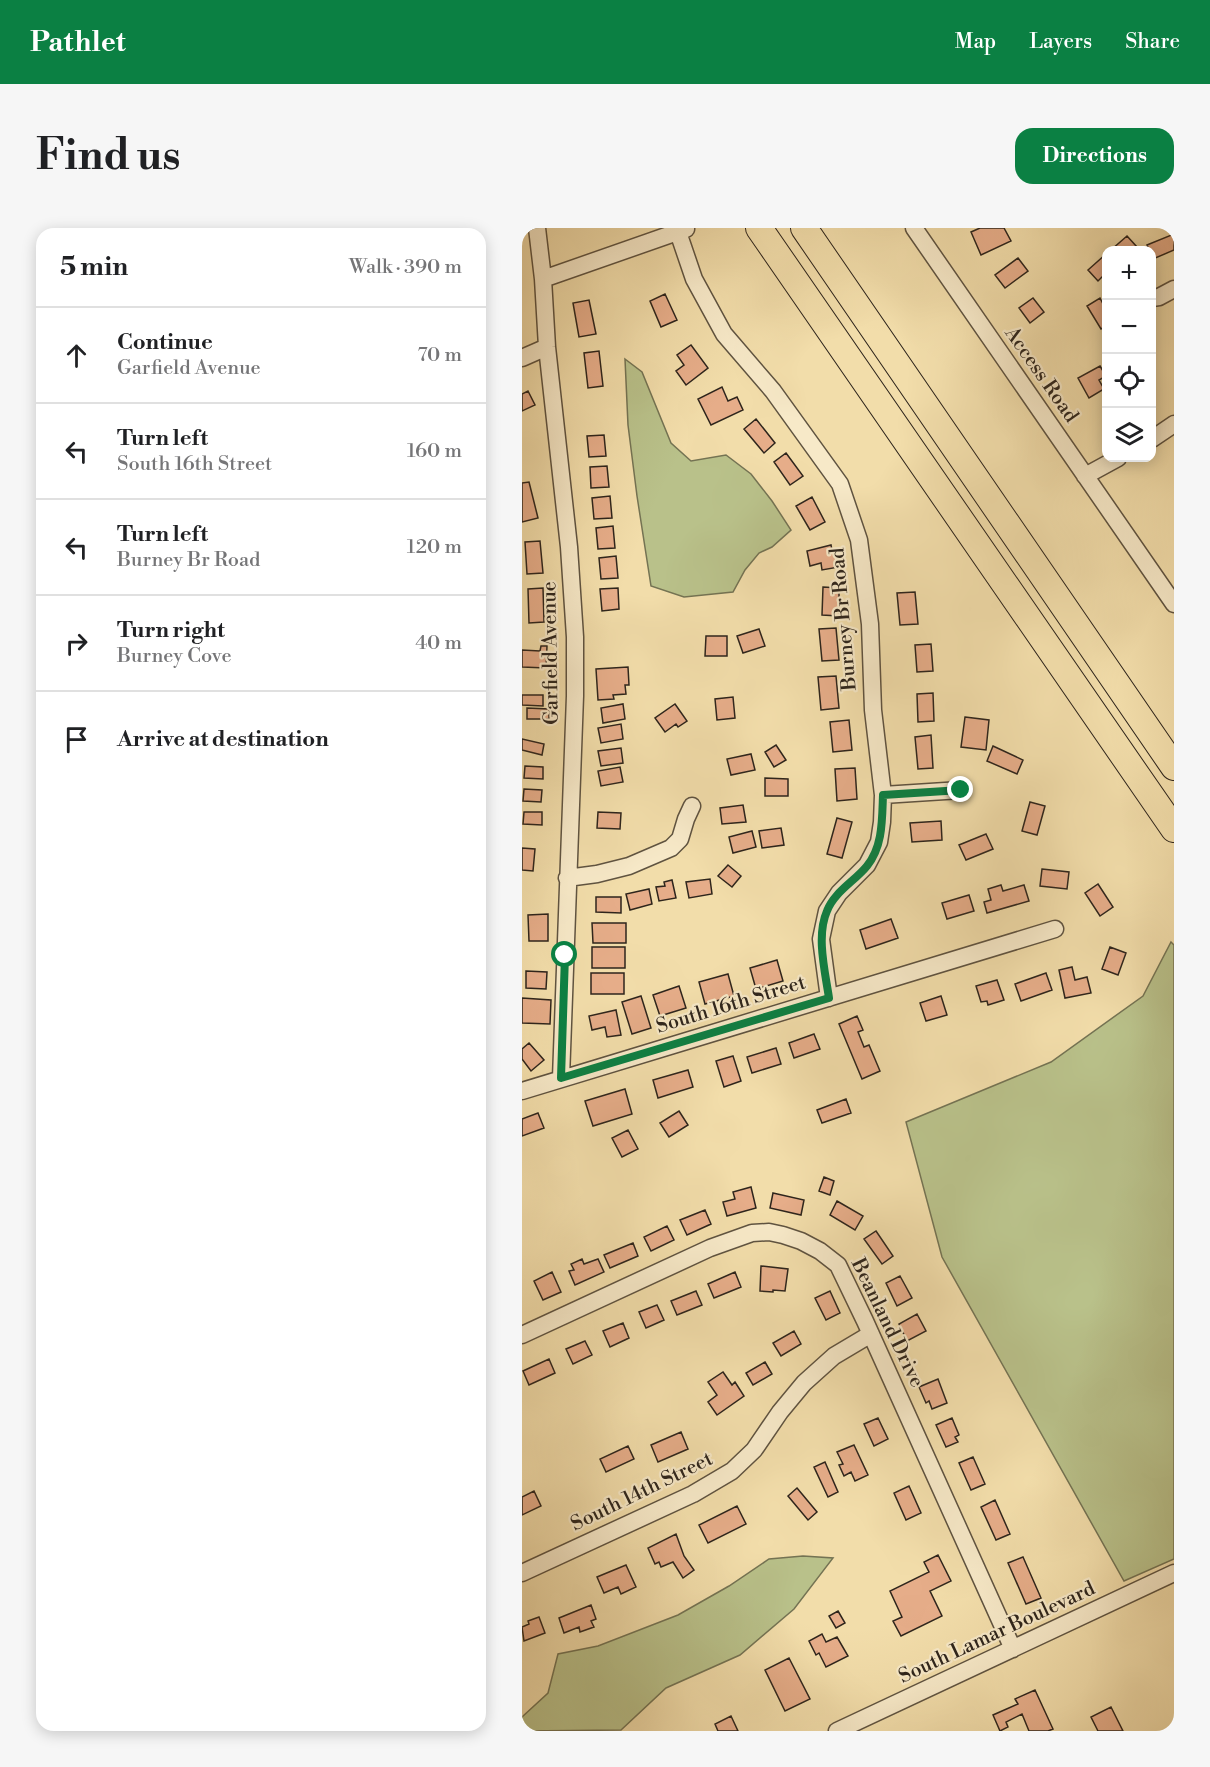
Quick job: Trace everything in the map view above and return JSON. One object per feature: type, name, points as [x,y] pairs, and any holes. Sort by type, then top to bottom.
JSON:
[{"type":"highway","points":[[805,230],[1174,767]]},
{"type":"highway","points":[[765,236],[1174,829]]},
{"type":"street","name":"Garfield Avenue","points":[[537,228],[547,347],[569,547],[575,636],[575,696],[561,1078]]},
{"type":"street","name":"Access Road","points":[[914,228],[1174,604]]},
{"type":"street","points":[[543,279],[683,230]]},
{"type":"street","name":"Burney Br Road","points":[[683,230],[694,279],[724,334],[773,391],[840,484],[859,540],[870,624],[873,710],[883,795],[879,842],[867,866],[839,893],[827,911],[821,939],[829,998]]},
{"type":"street","points":[[1156,297],[1174,289]]},
{"type":"street","points":[[522,358],[547,347]]},
{"type":"street","points":[[1156,436],[1174,424]]},
{"type":"street","points":[[1085,476],[1111,462]]},
{"type":"street","points":[[883,795],[961,790]]},
{"type":"street","points":[[567,878],[629,866],[671,848],[680,839],[692,806]]},
{"type":"street","name":"South 16th Street","points":[[522,1091],[1055,929]]},
{"type":"street","name":"Beanland Drive","points":[[522,1335],[710,1248],[752,1233],[769,1232],[801,1241],[820,1251],[838,1265],[1013,1648]]},
{"type":"street","name":"South 14th Street","points":[[522,1573],[693,1494],[732,1471],[754,1450],[780,1412],[804,1383],[834,1356],[871,1334]]},
{"type":"street","name":"South Lamar Boulevard","points":[[837,1731],[857,1727],[1013,1648],[1174,1573]]},
{"type":"green space","points":[[625,359],[642,372],[671,443],[691,461],[726,455],[751,474],[791,530],[772,547],[759,553],[745,570],[733,592],[684,597],[651,586],[628,425]]},
{"type":"green space","points":[[1171,942],[1174,945],[1174,1559],[1124,1581],[942,1257],[906,1122],[1051,1062],[1143,996]]},
{"type":"green space","points":[[803,1556],[833,1558],[794,1609],[740,1655],[666,1688],[621,1730],[522,1731],[522,1717],[548,1693],[558,1654],[598,1646],[678,1615],[729,1586],[769,1559]]},
{"type":"building","points":[[980,228],[1004,228],[1011,241],[981,255],[971,232]]},
{"type":"building","points":[[1174,234],[1174,250],[1156,258],[1156,246],[1147,245]]},
{"type":"building","points":[[1127,236],[1136,246],[1116,246]]},
{"type":"building","points":[[1018,258],[1028,271],[1005,288],[995,275]]},
{"type":"building","points":[[1102,258],[1102,277],[1098,281],[1088,270]]},
{"type":"building","points":[[665,294],[677,320],[661,327],[650,301]]},
{"type":"building","points":[[1033,298],[1044,312],[1030,323],[1019,308]]},
{"type":"building","points":[[1100,298],[1102,328],[1101,329],[1087,306]]},
{"type":"building","points":[[589,300],[596,334],[579,337],[573,303]]},
{"type":"building","points":[[691,345],[708,368],[686,385],[676,371],[684,365],[677,355]]},
{"type":"building","points":[[599,351],[603,386],[588,388],[584,353]]},
{"type":"building","points":[[1100,366],[1102,378],[1099,380],[1102,390],[1089,398],[1078,378]]},
{"type":"building","points":[[722,387],[728,401],[737,397],[743,410],[711,425],[698,399]]},
{"type":"building","points":[[528,391],[535,405],[522,411],[522,394]]},
{"type":"building","points":[[756,419],[775,443],[764,453],[744,429]]},
{"type":"building","points":[[604,435],[606,456],[589,457],[587,436]]},
{"type":"building","points":[[786,453],[803,476],[790,485],[774,462]]},
{"type":"building","points":[[607,466],[609,487],[591,488],[590,467]]},
{"type":"building","points":[[529,482],[538,518],[522,522],[522,483]]},
{"type":"building","points":[[610,496],[612,518],[594,519],[592,498]]},
{"type":"building","points":[[812,497],[825,522],[810,530],[796,506]]},
{"type":"building","points":[[613,526],[615,548],[598,549],[596,528]]},
{"type":"building","points":[[540,541],[543,573],[527,574],[525,542]]},
{"type":"building","points":[[831,545],[832,550],[835,550],[839,567],[822,570],[821,563],[810,566],[807,551]]},
{"type":"building","points":[[616,556],[618,578],[601,579],[599,558]]},
{"type":"building","points":[[823,587],[839,588],[839,616],[822,615]]},
{"type":"building","points":[[543,588],[544,622],[529,623],[528,589]]},
{"type":"building","points":[[618,588],[619,609],[602,611],[600,589]]},
{"type":"building","points":[[915,592],[918,624],[900,625],[897,593]]},
{"type":"building","points":[[836,628],[839,660],[822,661],[819,629]]},
{"type":"building","points":[[759,629],[765,646],[743,653],[737,636]]},
{"type":"building","points":[[706,636],[727,636],[727,656],[705,656]]},
{"type":"building","points":[[931,644],[933,671],[917,672],[915,645]]},
{"type":"building","points":[[541,646],[547,646],[546,668],[522,667],[522,650],[540,651]]},
{"type":"building","points":[[628,667],[629,685],[625,685],[626,694],[613,695],[614,699],[598,700],[596,669]]},
{"type":"building","points":[[836,676],[839,708],[821,710],[818,677]]},
{"type":"building","points":[[933,693],[934,721],[918,722],[917,694]]},
{"type":"building","points":[[522,695],[543,695],[543,706],[522,705]]},
{"type":"building","points":[[733,697],[735,718],[717,720],[715,699]]},
{"type":"building","points":[[623,704],[625,719],[603,723],[601,708]]},
{"type":"building","points":[[675,704],[687,721],[678,727],[676,724],[665,732],[655,718]]},
{"type":"building","points":[[527,708],[549,709],[549,719],[527,719]]},
{"type":"building","points":[[965,717],[989,720],[986,750],[961,747]]},
{"type":"building","points":[[849,720],[852,750],[833,752],[830,722]]},
{"type":"building","points":[[621,724],[623,739],[601,743],[598,728]]},
{"type":"building","points":[[931,735],[933,768],[918,769],[915,737]]},
{"type":"building","points":[[522,739],[544,744],[542,755],[522,750]]},
{"type":"building","points":[[776,745],[786,760],[774,767],[765,752]]},
{"type":"building","points":[[993,746],[1023,760],[1017,774],[987,761]]},
{"type":"building","points":[[621,748],[623,763],[601,766],[598,751]]},
{"type":"building","points":[[751,754],[755,770],[731,775],[727,759]]},
{"type":"building","points":[[525,766],[543,767],[543,779],[524,778]]},
{"type":"building","points":[[620,767],[623,782],[601,786],[598,771]]},
{"type":"building","points":[[855,768],[857,799],[837,801],[835,769]]},
{"type":"building","points":[[765,778],[788,779],[788,796],[765,796]]},
{"type":"building","points":[[524,789],[542,790],[541,802],[523,801]]},
{"type":"building","points":[[1030,802],[1045,806],[1037,835],[1022,831]]},
{"type":"building","points":[[743,805],[746,822],[722,824],[720,808]]},
{"type":"building","points":[[524,812],[542,812],[542,825],[523,824]]},
{"type":"building","points":[[598,812],[621,813],[620,829],[597,828]]},
{"type":"building","points":[[837,818],[852,822],[842,858],[827,854]]},
{"type":"building","points":[[941,821],[942,840],[912,842],[910,823]]},
{"type":"building","points":[[781,828],[784,845],[762,848],[759,831]]},
{"type":"building","points":[[752,831],[756,847],[733,853],[729,837]]},
{"type":"building","points":[[986,834],[993,849],[966,860],[959,845]]},
{"type":"building","points":[[522,848],[535,849],[533,871],[522,870]]},
{"type":"building","points":[[728,865],[741,876],[732,887],[718,876]]},
{"type":"building","points":[[1042,869],[1069,872],[1067,889],[1040,886]]},
{"type":"building","points":[[710,879],[712,894],[689,898],[686,882]]},
{"type":"building","points":[[672,880],[676,898],[659,901],[656,887],[665,886],[664,882]]},
{"type":"building","points":[[1098,884],[1113,907],[1100,916],[1085,893]]},
{"type":"building","points":[[1001,885],[1003,891],[1024,885],[1029,901],[987,913],[984,902],[991,900],[988,889]]},
{"type":"building","points":[[649,889],[652,904],[630,910],[626,894]]},
{"type":"building","points":[[969,895],[974,911],[947,919],[942,903]]},
{"type":"building","points":[[596,897],[621,897],[621,913],[596,912]]},
{"type":"building","points":[[548,914],[548,941],[529,941],[528,915]]},
{"type":"building","points":[[891,919],[898,938],[866,949],[860,930]]},
{"type":"building","points":[[592,923],[626,923],[626,943],[593,943]]},
{"type":"building","points":[[592,947],[625,947],[625,968],[592,968]]},
{"type":"building","points":[[1110,947],[1126,953],[1118,975],[1102,969]]},
{"type":"building","points":[[777,960],[783,981],[756,989],[750,968]]},
{"type":"building","points":[[1072,967],[1075,980],[1087,977],[1091,993],[1065,998],[1059,970]]},
{"type":"building","points":[[526,971],[547,972],[546,989],[526,988]]},
{"type":"building","points":[[591,973],[624,973],[624,994],[591,994]]},
{"type":"building","points":[[1046,973],[1052,990],[1021,1001],[1015,984]]},
{"type":"building","points":[[728,974],[734,996],[705,1004],[699,982]]},
{"type":"building","points":[[997,980],[1004,1000],[988,1005],[987,1001],[981,1002],[976,986]]},
{"type":"building","points":[[679,986],[686,1008],[660,1016],[653,995]]},
{"type":"building","points":[[641,996],[651,1028],[632,1034],[622,1002]]},
{"type":"building","points":[[941,996],[947,1015],[926,1021],[920,1003]]},
{"type":"building","points":[[522,998],[551,1000],[550,1024],[522,1023]]},
{"type":"building","points":[[616,1010],[621,1035],[607,1037],[605,1027],[592,1030],[589,1016]]},
{"type":"building","points":[[857,1016],[863,1030],[858,1032],[864,1047],[869,1045],[880,1071],[862,1079],[839,1024]]},
{"type":"building","points":[[814,1034],[820,1049],[794,1058],[789,1043]]},
{"type":"building","points":[[529,1043],[544,1060],[531,1071],[522,1059],[522,1049]]},
{"type":"building","points":[[776,1048],[781,1064],[752,1073],[747,1057]]},
{"type":"building","points":[[733,1056],[741,1081],[724,1087],[716,1061]]},
{"type":"building","points":[[688,1070],[693,1087],[658,1098],[653,1080]]},
{"type":"building","points":[[625,1089],[632,1114],[593,1126],[585,1101]]},
{"type":"building","points":[[846,1099],[851,1113],[822,1123],[817,1110]]},
{"type":"building","points":[[679,1111],[688,1125],[669,1137],[660,1123]]},
{"type":"building","points":[[538,1113],[544,1128],[522,1136],[522,1119]]},
{"type":"building","points":[[628,1130],[638,1149],[622,1157],[612,1138]]},
{"type":"building","points":[[824,1177],[834,1181],[830,1195],[819,1191]]},
{"type":"building","points":[[751,1187],[756,1208],[727,1216],[723,1202],[735,1199],[733,1192]]},
{"type":"building","points":[[773,1193],[804,1200],[801,1215],[770,1208]]},
{"type":"building","points":[[837,1201],[863,1216],[855,1230],[830,1215]]},
{"type":"building","points":[[705,1210],[711,1224],[687,1235],[680,1220]]},
{"type":"building","points":[[667,1226],[674,1240],[651,1251],[644,1237]]},
{"type":"building","points":[[876,1231],[893,1256],[882,1264],[864,1239]]},
{"type":"building","points":[[633,1243],[638,1256],[610,1268],[604,1255]]},
{"type":"building","points":[[582,1259],[584,1264],[598,1259],[604,1272],[575,1285],[569,1271],[574,1270],[571,1264]]},
{"type":"building","points":[[761,1266],[788,1269],[785,1291],[760,1291]]},
{"type":"building","points":[[552,1272],[561,1292],[543,1300],[534,1281]]},
{"type":"building","points":[[735,1272],[741,1287],[714,1298],[708,1284]]},
{"type":"building","points":[[900,1276],[912,1298],[897,1306],[886,1283]]},
{"type":"building","points":[[696,1291],[702,1305],[677,1315],[671,1301]]},
{"type":"building","points":[[830,1291],[840,1313],[826,1320],[815,1298]]},
{"type":"building","points":[[657,1305],[664,1320],[646,1328],[639,1312]]},
{"type":"building","points":[[917,1314],[926,1331],[907,1341],[899,1324]]},
{"type":"building","points":[[623,1323],[629,1338],[610,1347],[603,1331]]},
{"type":"building","points":[[794,1331],[801,1344],[781,1356],[773,1343]]},
{"type":"building","points":[[585,1341],[592,1355],[573,1364],[566,1349]]},
{"type":"building","points":[[549,1359],[555,1373],[529,1385],[523,1371]]},
{"type":"building","points":[[765,1362],[772,1374],[753,1385],[746,1373]]},
{"type":"building","points":[[723,1372],[732,1385],[735,1382],[744,1396],[717,1415],[708,1402],[717,1395],[708,1382]]},
{"type":"building","points":[[938,1379],[947,1403],[932,1409],[929,1401],[926,1403],[919,1387]]},
{"type":"building","points":[[878,1418],[888,1439],[874,1446],[864,1424]]},
{"type":"building","points":[[952,1418],[959,1435],[955,1437],[958,1442],[946,1447],[936,1425]]},
{"type":"building","points":[[681,1432],[688,1449],[658,1462],[651,1445]]},
{"type":"building","points":[[854,1445],[868,1475],[855,1481],[851,1472],[844,1476],[839,1465],[843,1464],[837,1452]]},
{"type":"building","points":[[628,1446],[634,1459],[606,1472],[600,1459]]},
{"type":"building","points":[[973,1457],[985,1484],[971,1490],[959,1463]]},
{"type":"building","points":[[825,1462],[838,1492],[828,1497],[814,1467]]},
{"type":"building","points":[[909,1486],[921,1513],[906,1520],[894,1493]]},
{"type":"building","points":[[797,1488],[817,1512],[808,1520],[788,1496]]},
{"type":"building","points":[[534,1491],[541,1506],[522,1515],[522,1497]]},
{"type":"building","points":[[995,1500],[1010,1534],[996,1540],[981,1507]]},
{"type":"building","points":[[737,1506],[746,1524],[708,1543],[699,1525]]},
{"type":"building","points":[[676,1534],[684,1556],[694,1570],[683,1578],[673,1562],[661,1567],[659,1562],[655,1564],[648,1548]]},
{"type":"building","points":[[938,1555],[951,1581],[930,1591],[942,1616],[901,1636],[893,1621],[902,1617],[890,1591],[929,1572],[924,1562]]},
{"type":"building","points":[[1023,1557],[1041,1598],[1026,1604],[1008,1563]]},
{"type":"building","points":[[626,1565],[636,1587],[621,1594],[618,1587],[604,1593],[597,1577]]},
{"type":"building","points":[[591,1605],[596,1619],[591,1621],[594,1627],[580,1632],[579,1627],[564,1633],[559,1618]]},
{"type":"building","points":[[838,1611],[845,1623],[836,1628],[829,1616]]},
{"type":"building","points":[[539,1617],[545,1633],[524,1641],[522,1627],[529,1624],[528,1621]]},
{"type":"building","points":[[822,1634],[826,1642],[837,1637],[848,1656],[826,1667],[819,1653],[816,1655],[809,1641]]},
{"type":"building","points":[[789,1658],[810,1699],[785,1711],[765,1670]]},
{"type":"building","points":[[1035,1690],[1053,1729],[1029,1731],[1022,1714],[1006,1722],[1008,1727],[1000,1731],[993,1715],[1018,1704],[1015,1699]]},
{"type":"building","points":[[1111,1707],[1123,1731],[1098,1731],[1091,1717]]},
{"type":"building","points":[[731,1716],[738,1731],[718,1731],[715,1724]]},
{"type":"route","points":[[565,955],[561,1078],[829,998],[821,939],[827,911],[839,893],[867,866],[879,842],[883,795],[961,790]]}]
